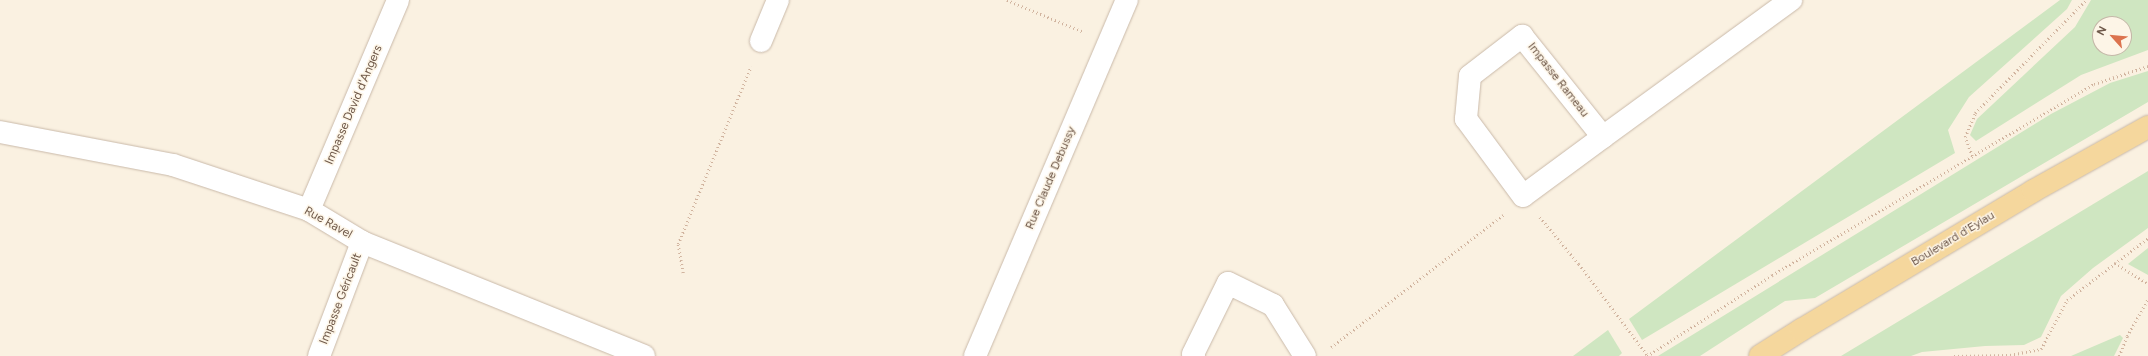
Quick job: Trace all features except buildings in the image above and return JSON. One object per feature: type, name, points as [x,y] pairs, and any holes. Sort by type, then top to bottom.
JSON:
[{"type":"main road","name":"Boulevard d'Eylau","points":[[1760,356],[2026,196],[2148,127]]},
{"type":"street","name":"Impasse David d'Angers","points":[[309,210],[398,0]]},
{"type":"street","points":[[761,41],[778,0]]},
{"type":"street","name":"Rue Claude Debussy","points":[[975,356],[1127,0]]},
{"type":"street","points":[[1523,196],[1790,0]]},
{"type":"street","name":"Impasse Rameau","points":[[1523,196],[1466,119],[1470,76],[1522,36],[1603,137]]},
{"type":"street","name":"Rue Ravel","points":[[0,132],[174,165],[309,210],[362,242],[644,356]]},
{"type":"street","name":"Impasse Géricault","points":[[319,356],[362,242]]},
{"type":"street","points":[[1194,356],[1193,354],[1228,283],[1273,305],[1305,356]]},
{"type":"path","points":[[1007,0],[1109,42]]},
{"type":"path","points":[[1972,156],[1964,137],[1974,113],[2086,0]]},
{"type":"path","points":[[683,273],[678,244],[761,41]]},
{"type":"path","points":[[1327,351],[1503,215],[1523,196],[1580,264],[1647,356],[1772,275],[2094,84],[2148,66]]},
{"type":"path","points":[[1954,356],[2010,355],[2041,349],[2067,300],[2148,238]]},
{"type":"path","points":[[2115,263],[2148,284]]},
{"type":"path","points":[[2120,356],[2127,336],[2148,299]]},
{"type":"green space","points":[[2060,0],[2072,0],[2067,9],[1969,97],[1948,130],[1955,153],[1642,340],[1629,319]]},
{"type":"green space","points":[[2091,0],[2148,0],[2148,50],[2132,56],[2132,16],[2092,16],[2092,56],[2132,56],[2081,75],[1976,141],[1970,135],[1977,119],[2075,27]]},
{"type":"green space","points":[[2148,71],[2148,102],[1815,298],[1785,301],[1700,356],[1658,356],[2051,114],[2110,83]]},
{"type":"green space","points":[[2148,171],[2148,228],[2093,268],[2061,296],[2041,337],[2024,345],[1985,346],[1922,352],[1911,356],[1841,356]]},
{"type":"green space","points":[[2148,248],[2148,275],[2128,264]]},
{"type":"green space","points":[[1608,330],[1622,353],[1619,356],[1573,356]]},
{"type":"green space","points":[[2120,335],[2123,338],[2114,356],[2071,356]]}]
